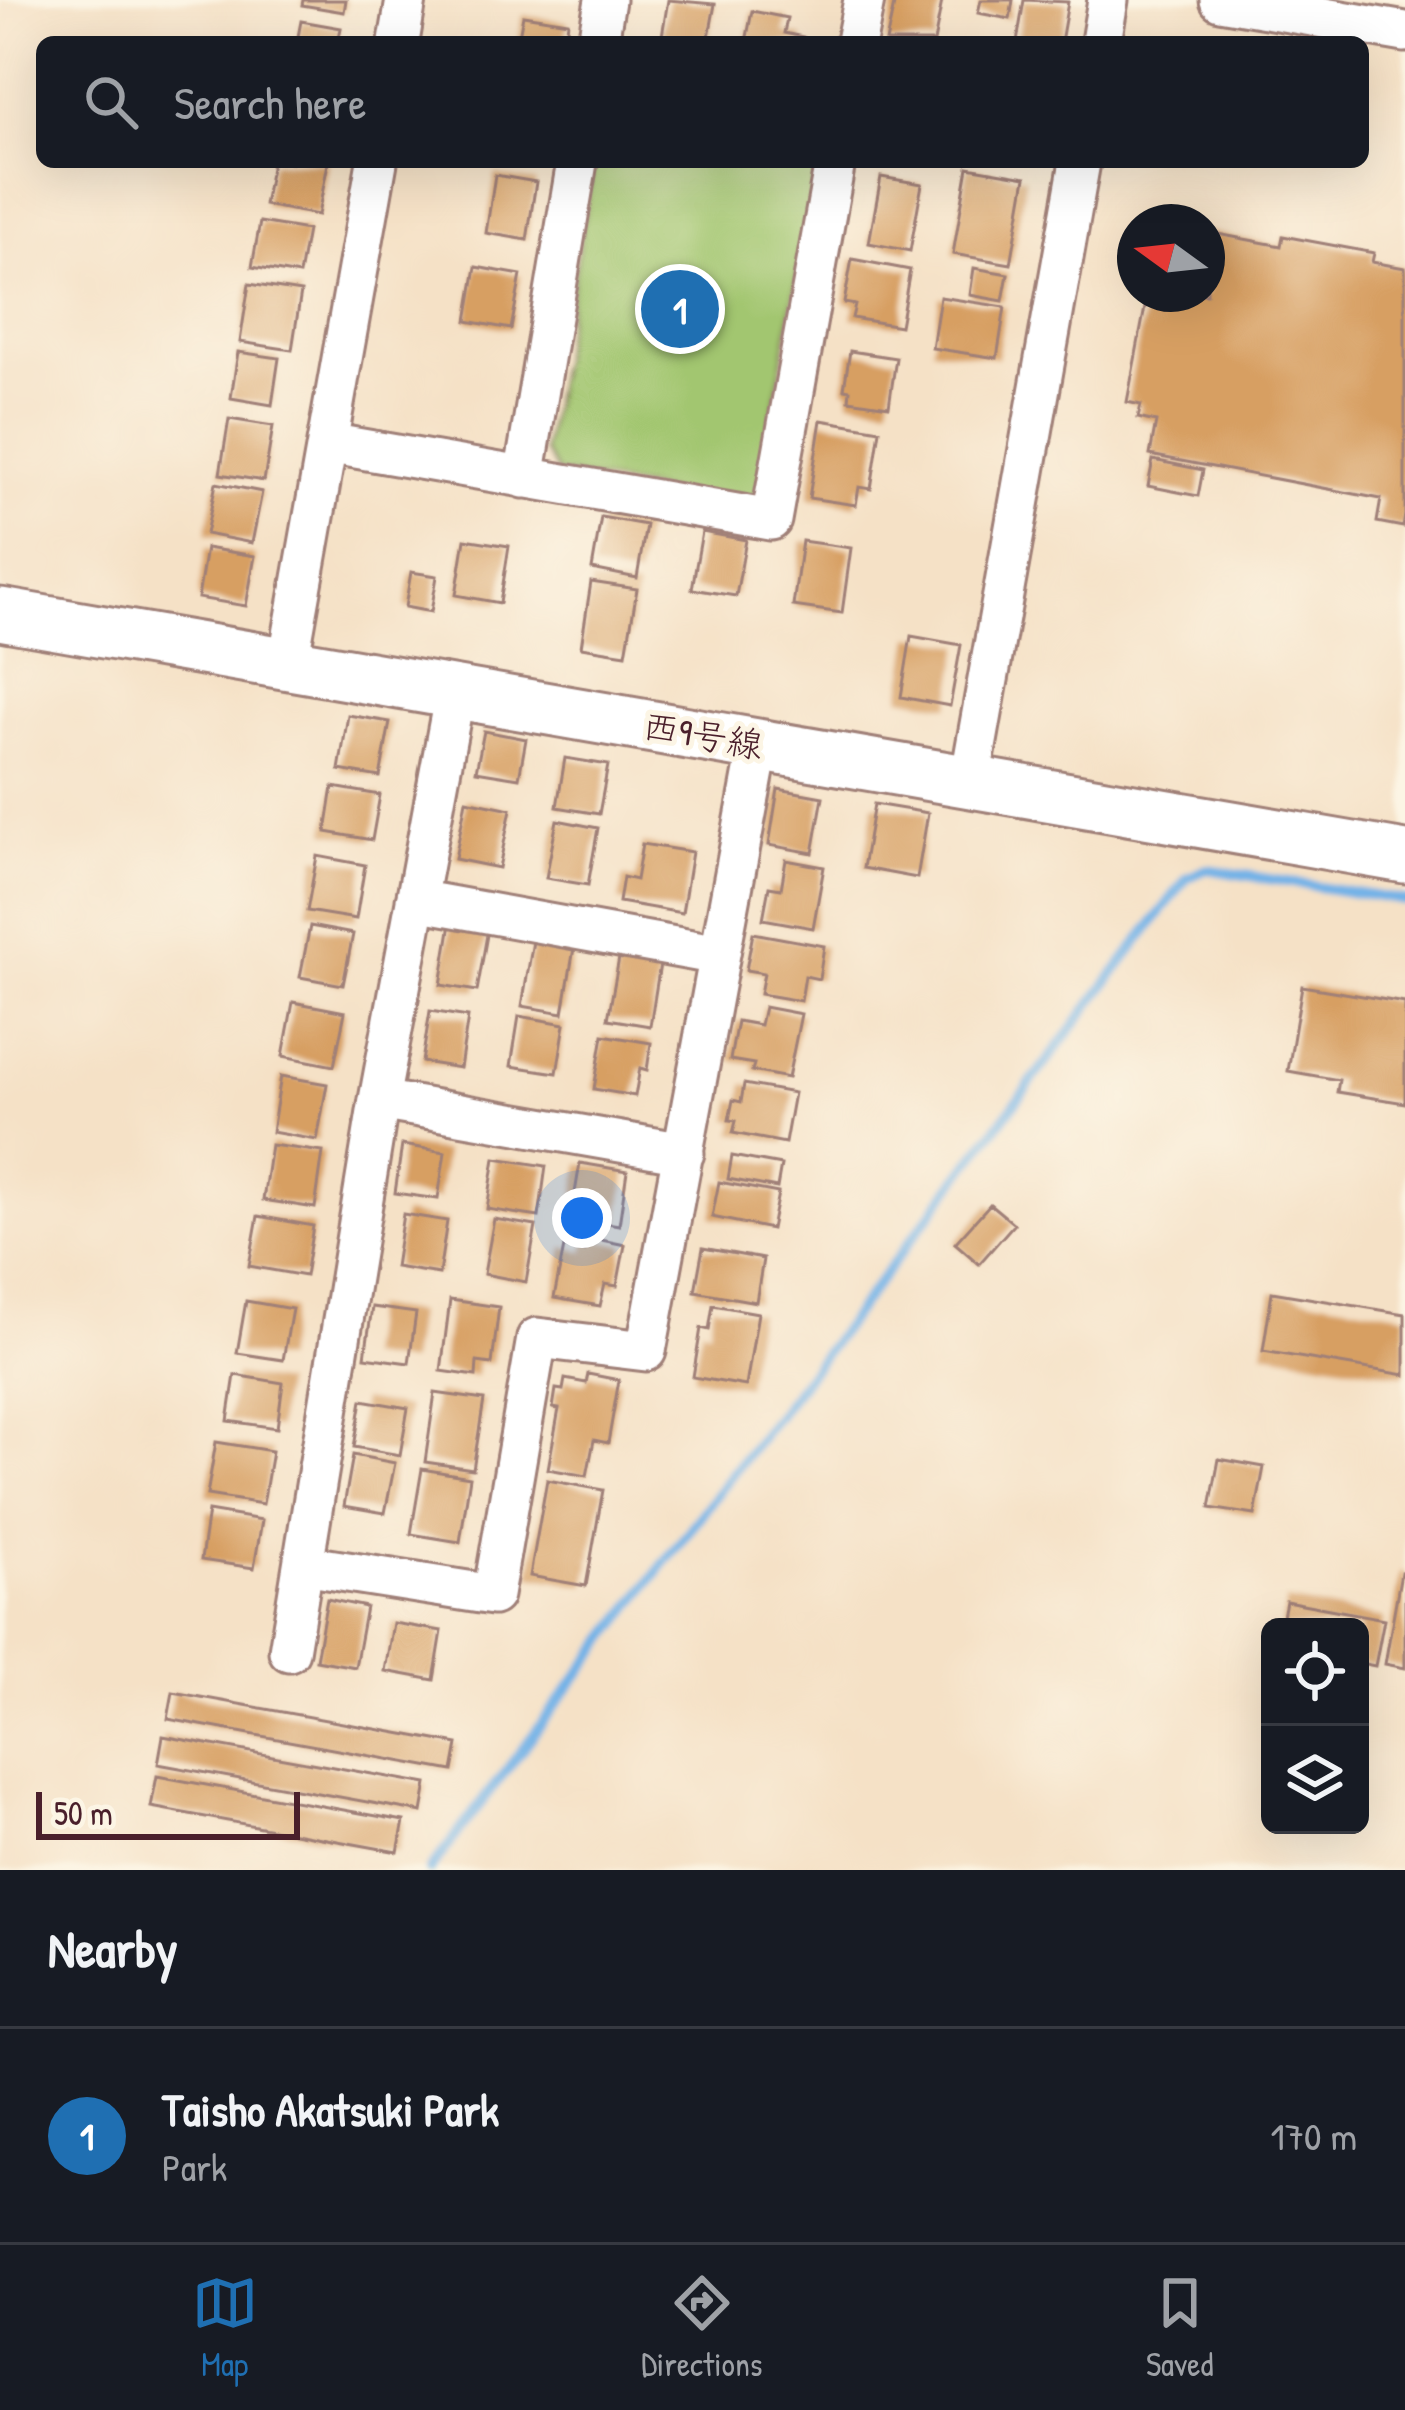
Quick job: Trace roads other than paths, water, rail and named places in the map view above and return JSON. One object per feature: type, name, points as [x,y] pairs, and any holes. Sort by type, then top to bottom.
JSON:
[{"type":"street","points":[[400,36],[406,0]]},
{"type":"street","points":[[599,36],[604,0]]},
{"type":"street","points":[[857,36],[864,0]]},
{"type":"street","points":[[1102,36],[1108,0]]},
{"type":"street","points":[[1220,0],[1405,32]]},
{"type":"street","points":[[288,663],[376,168]]},
{"type":"street","points":[[524,478],[576,168]]},
{"type":"street","points":[[327,442],[771,520],[834,168]]},
{"type":"street","points":[[970,781],[1079,168]]},
{"type":"street","name":"西9号線","points":[[0,614],[1405,857]]},
{"type":"street","points":[[289,1652],[379,1100],[455,692]]},
{"type":"street","points":[[303,1564],[493,1595],[537,1338],[646,1351],[759,745]]},
{"type":"street","points":[[416,900],[719,955]]},
{"type":"street","points":[[379,1100],[684,1153]]},
{"type":"waterway","points":[[430,1870],[1187,878],[1207,869],[1405,901]]},
{"type":"place","name":"Taisho Akatsuki Park","points":[[680,309]]}]
